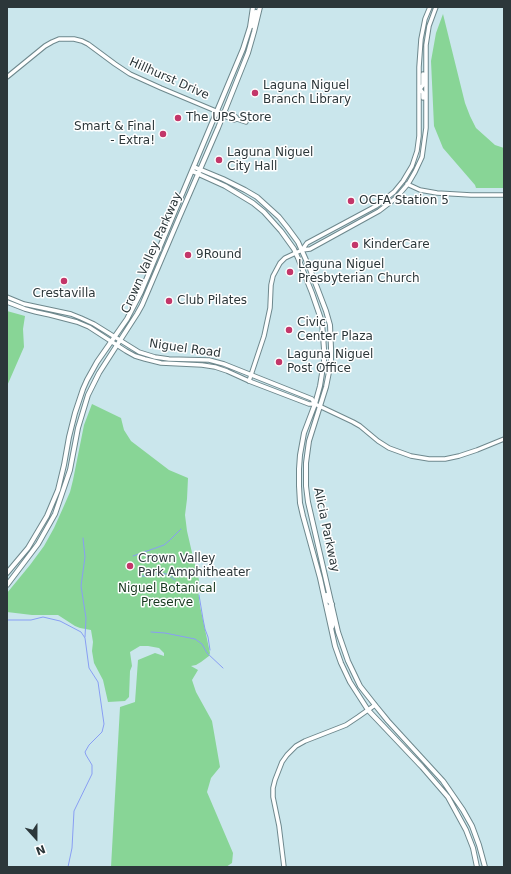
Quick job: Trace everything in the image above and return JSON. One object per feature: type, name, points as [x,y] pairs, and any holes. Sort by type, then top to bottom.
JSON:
[{"type":"main road","name":"Crown Valley Parkway","points":[[7,573],[28,548],[47,516],[58,490],[75,413],[89,376],[136,303],[243,49],[250,27],[253,7]]},
{"type":"main road","name":"Crown Valley Parkway","points":[[7,584],[35,548],[53,519],[70,470],[78,428],[88,395],[99,373],[142,305],[248,53],[259,7]]},
{"type":"main road","points":[[250,27],[253,25],[256,11],[259,7]]},
{"type":"main road","points":[[302,250],[307,243],[376,206],[394,192],[412,166],[417,151],[420,128],[419,67],[421,39],[425,19],[430,7]]},
{"type":"main road","points":[[249,381],[264,336],[270,308],[273,276],[280,264],[286,258],[295,253],[310,249],[379,211],[396,198],[408,184],[415,172],[422,157],[426,128],[426,45],[429,26],[436,7]]},
{"type":"main road","name":"Hillhurst Drive","points":[[7,77],[52,42],[59,39],[74,39],[88,44],[122,70],[223,114]]},
{"type":"main road","points":[[420,89],[423,85],[423,73],[425,70]]},
{"type":"main road","points":[[420,89],[423,94],[424,114],[426,118]]},
{"type":"main road","points":[[223,114],[228,114],[246,122]]},
{"type":"main road","name":"Alicia Parkway","points":[[193,169],[200,169],[223,179],[257,197],[279,217],[287,227],[302,250],[310,269],[326,313],[330,330],[331,362],[321,406],[309,441],[306,463],[306,480],[309,508],[338,632],[348,661],[360,686],[375,706],[443,781],[463,810],[472,826],[485,867]]},
{"type":"main road","name":"Alicia Parkway","points":[[193,169],[198,174],[225,186],[253,203],[264,212],[278,227],[295,253],[312,293],[322,322],[324,361],[316,404],[304,433],[300,455],[298,468],[300,503],[320,578],[335,646],[341,663],[355,690],[368,710],[448,797],[466,830],[477,867]]},
{"type":"main road","points":[[403,181],[420,190],[448,195],[504,195]]},
{"type":"main road","points":[[253,203],[257,197]]},
{"type":"main road","points":[[154,260],[160,262]]},
{"type":"main road","name":"Niguel Road","points":[[7,297],[24,304],[71,314],[94,324],[139,352],[155,357],[169,359],[209,360],[224,364],[312,399],[316,404]]},
{"type":"main road","name":"Niguel Road","points":[[7,302],[25,309],[50,314],[85,325],[135,356],[161,363],[202,364],[227,371],[309,404],[316,404],[360,426],[389,448],[415,458],[445,459],[477,450],[504,439]]},
{"type":"main road","points":[[316,305],[326,313],[322,322]]},
{"type":"main road","points":[[183,364],[192,359],[195,362],[202,364]]},
{"type":"main road","points":[[320,578],[324,584],[327,598],[332,604],[330,606],[333,621],[331,629]]},
{"type":"main road","points":[[284,867],[273,792],[275,780],[282,762],[296,746],[346,725],[375,706]]},
{"type":"main road","points":[[402,747],[406,745],[413,748],[414,754],[411,756]]},
{"type":"main road","points":[[455,809],[458,807],[463,810],[464,819],[461,820]]},
{"type":"green space","points":[[443,14],[465,103],[470,116],[476,128],[495,145],[504,148],[504,188],[476,188],[443,148],[434,126],[431,61],[436,33]]},
{"type":"green space","points":[[7,311],[25,316],[23,329],[24,347],[7,386]]},
{"type":"green space","name":"Niguel Botanical Preserve","points":[[92,404],[121,418],[124,430],[131,441],[169,470],[188,478],[185,515],[187,531],[199,580],[198,589],[200,606],[210,653],[209,656],[201,662],[191,666],[198,670],[192,680],[196,692],[212,721],[220,767],[211,778],[207,792],[233,853],[232,863],[226,867],[111,867],[120,707],[135,702],[138,660],[155,653],[164,656],[164,653],[159,648],[148,646],[140,646],[130,652],[132,666],[130,671],[129,697],[125,701],[108,702],[103,680],[94,663],[91,630],[75,626],[58,615],[32,615],[7,612],[7,593],[44,546],[54,528],[70,492],[84,425]]},
{"type":"waterway","points":[[133,556],[164,545],[181,529]]},
{"type":"waterway","points":[[83,538],[85,557],[81,586],[86,618],[85,637]]},
{"type":"waterway","points":[[142,576],[159,573],[166,574],[175,580]]},
{"type":"waterway","points":[[199,595],[210,650]]},
{"type":"waterway","points":[[7,620],[31,620],[43,617],[60,621],[81,632],[85,638],[89,668],[98,682],[104,724],[102,732],[89,745],[85,752],[92,765],[92,774],[74,811],[72,848],[68,867]]},
{"type":"waterway","points":[[151,632],[165,633],[195,639],[202,644],[207,653],[223,668]]},
{"type":"place","name":"Laguna Niguel Branch Library","points":[[255,93]]},
{"type":"place","name":"The UPS Store","points":[[178,118]]},
{"type":"place","name":"Smart & Final - Extra!","points":[[163,134]]},
{"type":"place","name":"Laguna Niguel City Hall","points":[[219,160]]},
{"type":"place","name":"OCFA Station 5","points":[[351,201]]},
{"type":"place","name":"KinderCare","points":[[355,245]]},
{"type":"place","name":"9Round","points":[[188,255]]},
{"type":"place","name":"Laguna Niguel Presbyterian Church","points":[[290,272]]},
{"type":"place","name":"Crestavilla","points":[[64,281]]},
{"type":"place","name":"Club Pilates","points":[[169,301]]},
{"type":"place","name":"Civic Center Plaza","points":[[289,330]]},
{"type":"place","name":"Laguna Niguel Post Office","points":[[279,362]]},
{"type":"place","name":"Crown Valley Park Amphitheater","points":[[130,566]]}]
